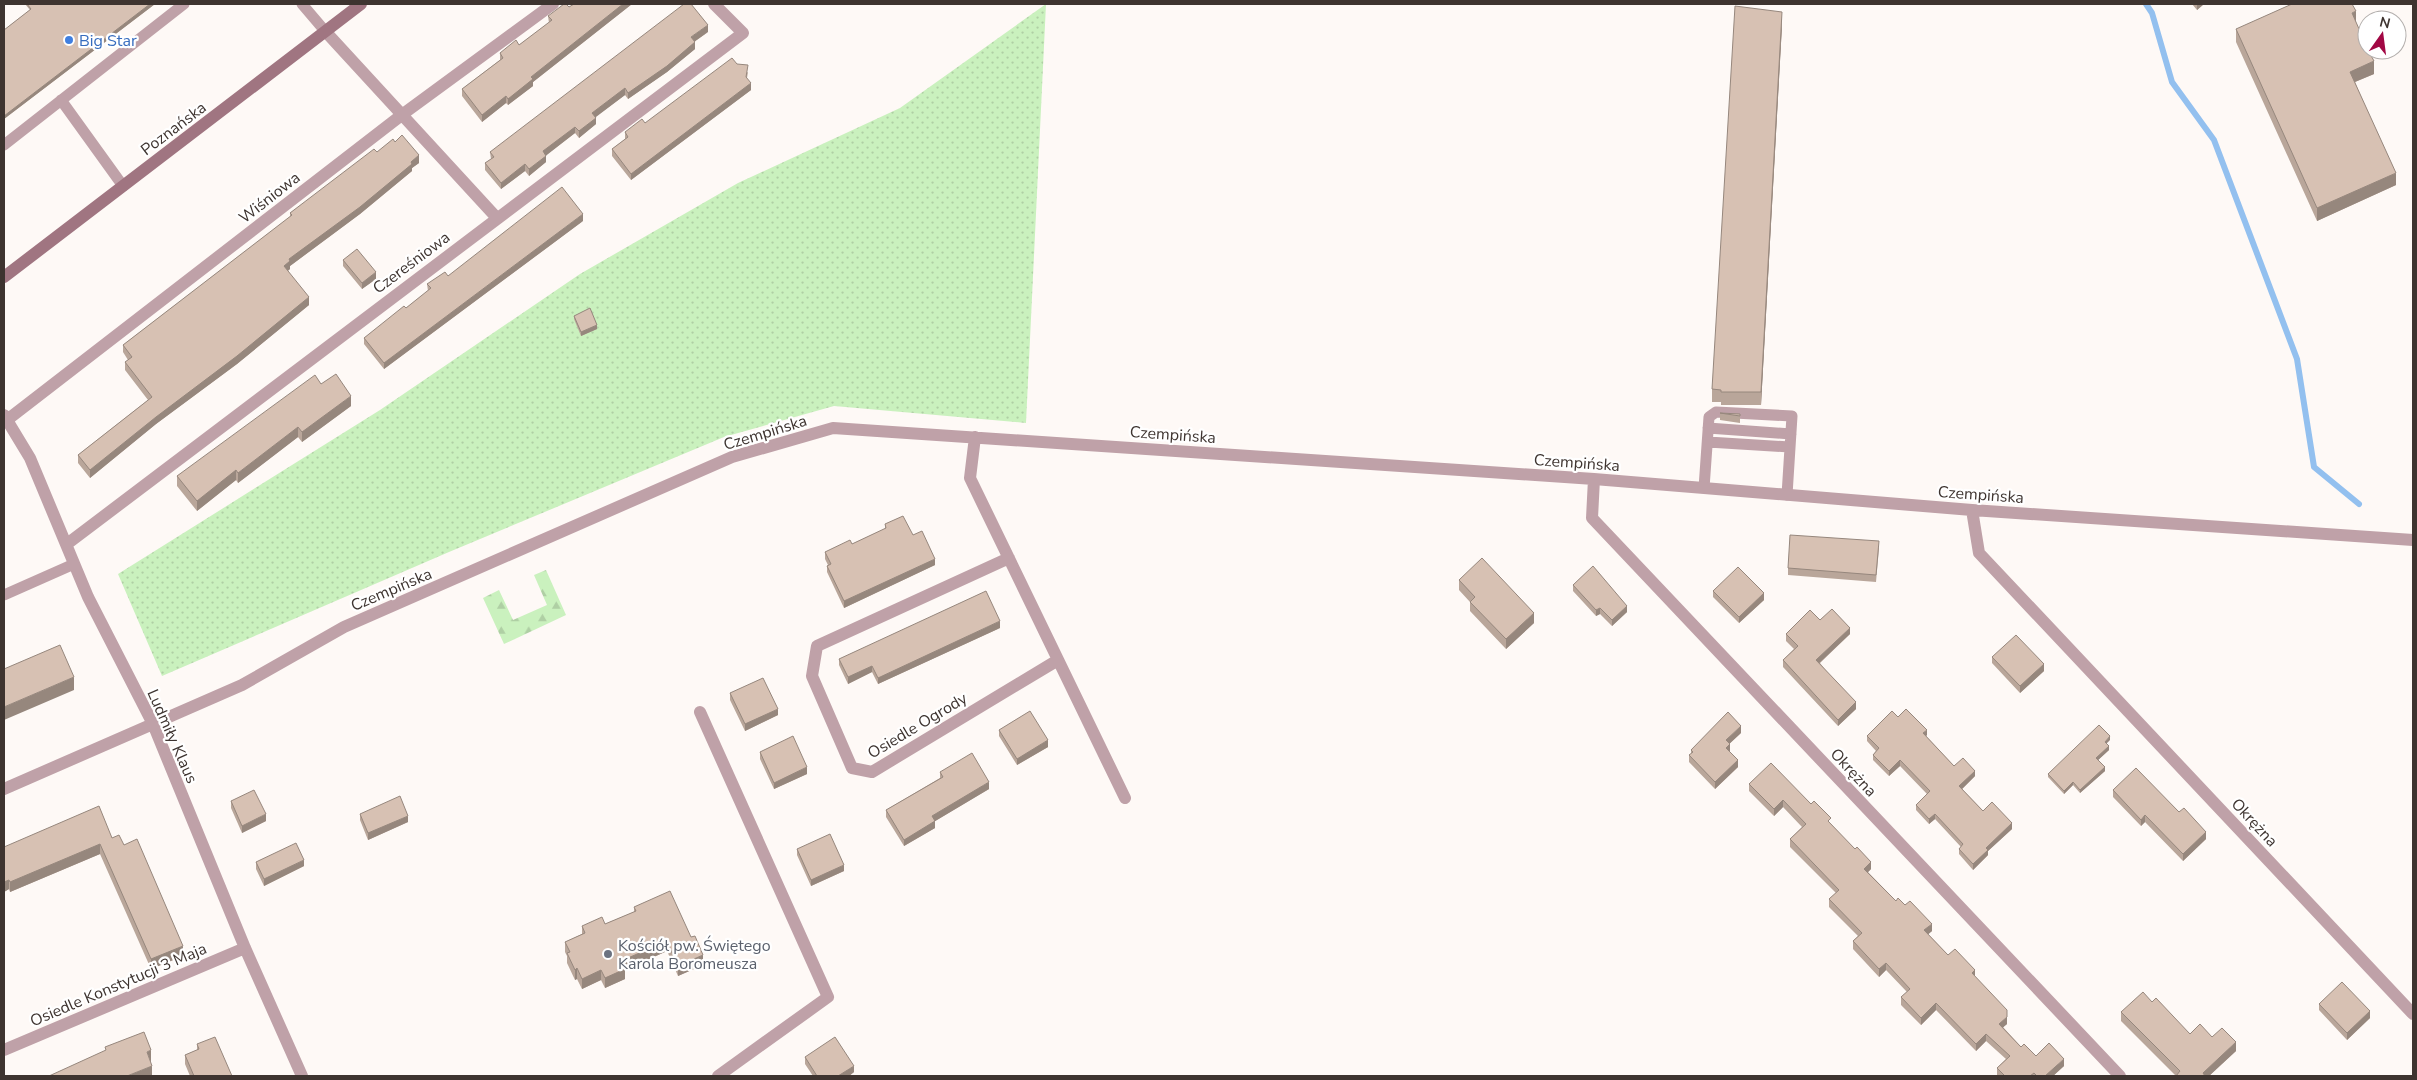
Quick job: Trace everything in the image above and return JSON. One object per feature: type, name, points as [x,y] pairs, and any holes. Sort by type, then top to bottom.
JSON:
[{"type":"street","name":"Poznańska","points":[[4,277],[361,4]]},
{"type":"street","name":"Wiśniowa","points":[[5,418],[403,114],[553,4]]},
{"type":"street","name":"Czereśniowa","points":[[67,544],[496,217],[743,32],[714,4]]},
{"type":"street","points":[[325,31],[496,217]]},
{"type":"street","name":"Ludmiły Klaus","points":[[5,418],[30,458],[74,564],[120,664],[153,724],[245,948],[302,1076]]},
{"type":"street","name":"Czempińska","points":[[4,789],[242,685],[344,627],[732,457],[834,428],[1594,478],[1972,510],[2413,540]]},
{"type":"street","points":[[976,437],[970,478],[1125,798]]},
{"type":"street","name":"Okrężna","points":[[1594,478],[1592,518],[2120,1076]]},
{"type":"street","name":"Okrężna","points":[[1972,510],[1979,552],[2413,1014]]},
{"type":"street","name":"Osiedle Ogrody","points":[[1009,558],[817,646],[812,676],[852,768],[872,772],[1058,660]]},
{"type":"street","points":[[700,712],[828,997],[718,1076]]},
{"type":"street","name":"Osiedle Konstytucji 3 Maja","points":[[4,1050],[245,948]]},
{"type":"lane","points":[[4,145],[184,4]]},
{"type":"lane","points":[[302,4],[325,31]]},
{"type":"lane","points":[[61,100],[123,186]]},
{"type":"lane","points":[[1704,488],[1709,418],[1716,412],[1792,416],[1787,495]]},
{"type":"lane","points":[[1708,428],[1791,434]]},
{"type":"lane","points":[[1708,442],[1790,447]]},
{"type":"lane","points":[[4,595],[74,564]]},
{"type":"green space","points":[[1046,4],[1026,423],[834,406],[724,437],[449,552],[162,676],[118,574],[380,410],[580,274],[738,183],[900,108]]},
{"type":"green space","points":[[546,570],[566,615],[504,644],[483,598],[499,590],[513,620],[547,605],[534,575]]},
{"type":"building","points":[[27,4],[150,4],[4,116],[4,30],[31,9]]},
{"type":"building","points":[[564,4],[569,7],[574,4],[623,4],[531,77],[533,79],[508,99],[506,96],[482,115],[462,89],[503,58],[500,53],[516,40],[519,45],[552,20],[548,16]]},
{"type":"building","points":[[684,4],[691,4],[708,25],[691,37],[695,42],[667,66],[628,93],[625,88],[592,113],[596,118],[579,131],[575,127],[543,151],[546,156],[529,169],[525,164],[501,183],[485,163],[494,157],[490,152]]},
{"type":"building","points":[[2292,4],[2352,4],[2356,11],[2352,13],[2357,24],[2357,60],[2374,61],[2350,72],[2396,173],[2317,208],[2236,29]]},
{"type":"building","points":[[1735,6],[1782,12],[1761,392],[1721,392],[1721,390],[1712,389]]},
{"type":"building","points":[[732,58],[737,64],[748,65],[746,77],[751,83],[631,174],[612,149],[628,137],[625,132],[642,119],[645,123]]},
{"type":"building","points":[[402,135],[419,155],[411,162],[412,164],[360,207],[289,259],[290,261],[284,266],[309,297],[237,356],[90,470],[78,455],[152,397],[125,362],[132,357],[123,345],[292,215],[290,213],[374,149],[377,152],[393,139],[395,142]]},
{"type":"building","points":[[562,187],[583,214],[384,363],[364,338],[404,306],[406,308],[431,288],[427,284],[445,272],[448,276]]},
{"type":"building","points":[[357,249],[376,272],[362,283],[343,260]]},
{"type":"building","points":[[590,308],[597,325],[581,332],[574,316]]},
{"type":"building","points":[[336,374],[351,396],[302,432],[298,427],[238,473],[236,470],[197,501],[177,476],[315,375],[321,384]]},
{"type":"building","points":[[1720,413],[1740,414],[1740,416]]},
{"type":"building","points":[[903,516],[913,535],[922,531],[935,559],[844,601],[827,566],[831,564],[825,552],[850,540],[852,544],[886,528],[885,524]]},
{"type":"building","points":[[1790,535],[1879,541],[1876,575],[1788,568]]},
{"type":"building","points":[[1482,558],[1534,613],[1506,639],[1470,602],[1475,597],[1459,580]]},
{"type":"building","points":[[1593,566],[1627,606],[1612,620],[1600,608],[1596,610],[1573,585]]},
{"type":"building","points":[[1738,567],[1764,593],[1739,617],[1713,591]]},
{"type":"building","points":[[986,591],[1000,621],[878,678],[872,666],[848,677],[839,659]]},
{"type":"building","points":[[1832,609],[1850,628],[1816,660],[1856,702],[1838,720],[1783,660],[1798,646],[1786,634],[1810,610],[1820,620]]},
{"type":"building","points":[[2016,635],[2044,664],[2020,686],[1992,657]]},
{"type":"building","points":[[60,645],[74,677],[4,707],[4,669]]},
{"type":"building","points":[[763,678],[778,709],[745,724],[730,693]]},
{"type":"building","points":[[1906,709],[1927,730],[1923,733],[1954,766],[1963,758],[1975,771],[1959,786],[1983,811],[1992,802],[2012,823],[1986,848],[1988,850],[1973,864],[1959,849],[1963,844],[1935,814],[1929,819],[1916,805],[1930,791],[1900,760],[1889,771],[1873,755],[1879,748],[1867,736],[1892,711],[1898,717]]},
{"type":"building","points":[[1030,711],[1048,740],[1017,759],[999,730]]},
{"type":"building","points":[[1728,712],[1741,726],[1726,740],[1730,744],[1726,748],[1738,760],[1715,782],[1689,755],[1693,752],[1691,750]]},
{"type":"building","points":[[2099,725],[2110,736],[2105,742],[2109,746],[2096,758],[2105,767],[2080,790],[2073,782],[2064,791],[2048,774]]},
{"type":"building","points":[[793,736],[807,767],[774,783],[760,752]]},
{"type":"building","points":[[972,753],[989,782],[932,816],[935,821],[904,840],[886,810],[943,777],[940,772]]},
{"type":"building","points":[[1771,763],[1811,804],[1814,801],[1831,818],[1828,821],[1855,849],[1857,847],[1871,862],[1864,869],[1896,901],[1898,898],[1905,905],[1910,901],[1932,924],[1924,930],[1948,955],[1955,949],[1975,970],[1972,973],[2007,1010],[2007,1017],[1999,1024],[2021,1047],[2024,1044],[2036,1056],[2049,1043],[2064,1059],[2045,1076],[2037,1076],[2034,1073],[2030,1076],[2005,1076],[1997,1068],[2010,1056],[1986,1034],[1976,1044],[1936,1003],[1921,1018],[1901,997],[1910,989],[1886,963],[1879,969],[1853,941],[1862,933],[1829,899],[1839,890],[1790,839],[1806,824],[1783,800],[1774,809],[1749,784]]},
{"type":"building","points":[[2136,768],[2179,812],[2184,808],[2206,832],[2183,854],[2145,815],[2141,820],[2113,790]]},
{"type":"building","points":[[254,790],[266,814],[242,826],[231,801]]},
{"type":"building","points":[[400,796],[408,816],[368,833],[360,814]]},
{"type":"building","points":[[99,806],[112,838],[119,835],[124,845],[137,839],[183,946],[151,959],[100,844],[10,882],[9,880],[4,882],[4,847]]},
{"type":"building","points":[[830,834],[844,865],[811,880],[797,849]]},
{"type":"building","points":[[296,843],[304,860],[264,879],[256,862]]},
{"type":"building","points":[[670,891],[691,937],[695,936],[703,955],[678,966],[667,941],[621,961],[625,969],[605,978],[601,970],[582,979],[577,968],[575,970],[567,953],[570,952],[565,942],[585,933],[582,926],[602,917],[605,924],[636,911],[634,907]]},
{"type":"building","points":[[2342,982],[2370,1011],[2347,1033],[2319,1004]]},
{"type":"building","points":[[2143,992],[2152,1002],[2156,998],[2190,1034],[2200,1024],[2212,1037],[2222,1028],[2236,1042],[2203,1073],[2205,1076],[2176,1076],[2180,1071],[2121,1012]]},
{"type":"building","points":[[144,1032],[151,1050],[147,1052],[152,1066],[127,1076],[49,1076],[106,1050],[105,1047]]},
{"type":"building","points":[[215,1037],[232,1076],[194,1076],[185,1055],[199,1049],[197,1044]]},
{"type":"building","points":[[835,1037],[854,1066],[838,1076],[817,1076],[805,1057]]},
{"type":"waterway","points":[[2146,4],[2152,13],[2172,82],[2214,140],[2297,359],[2314,467],[2359,504]]},
{"type":"place","name":"Big Star","points":[[69,40]]},
{"type":"place","name":"Kościół pw. Świętego Karola Boromeusza","points":[[608,954]]}]
